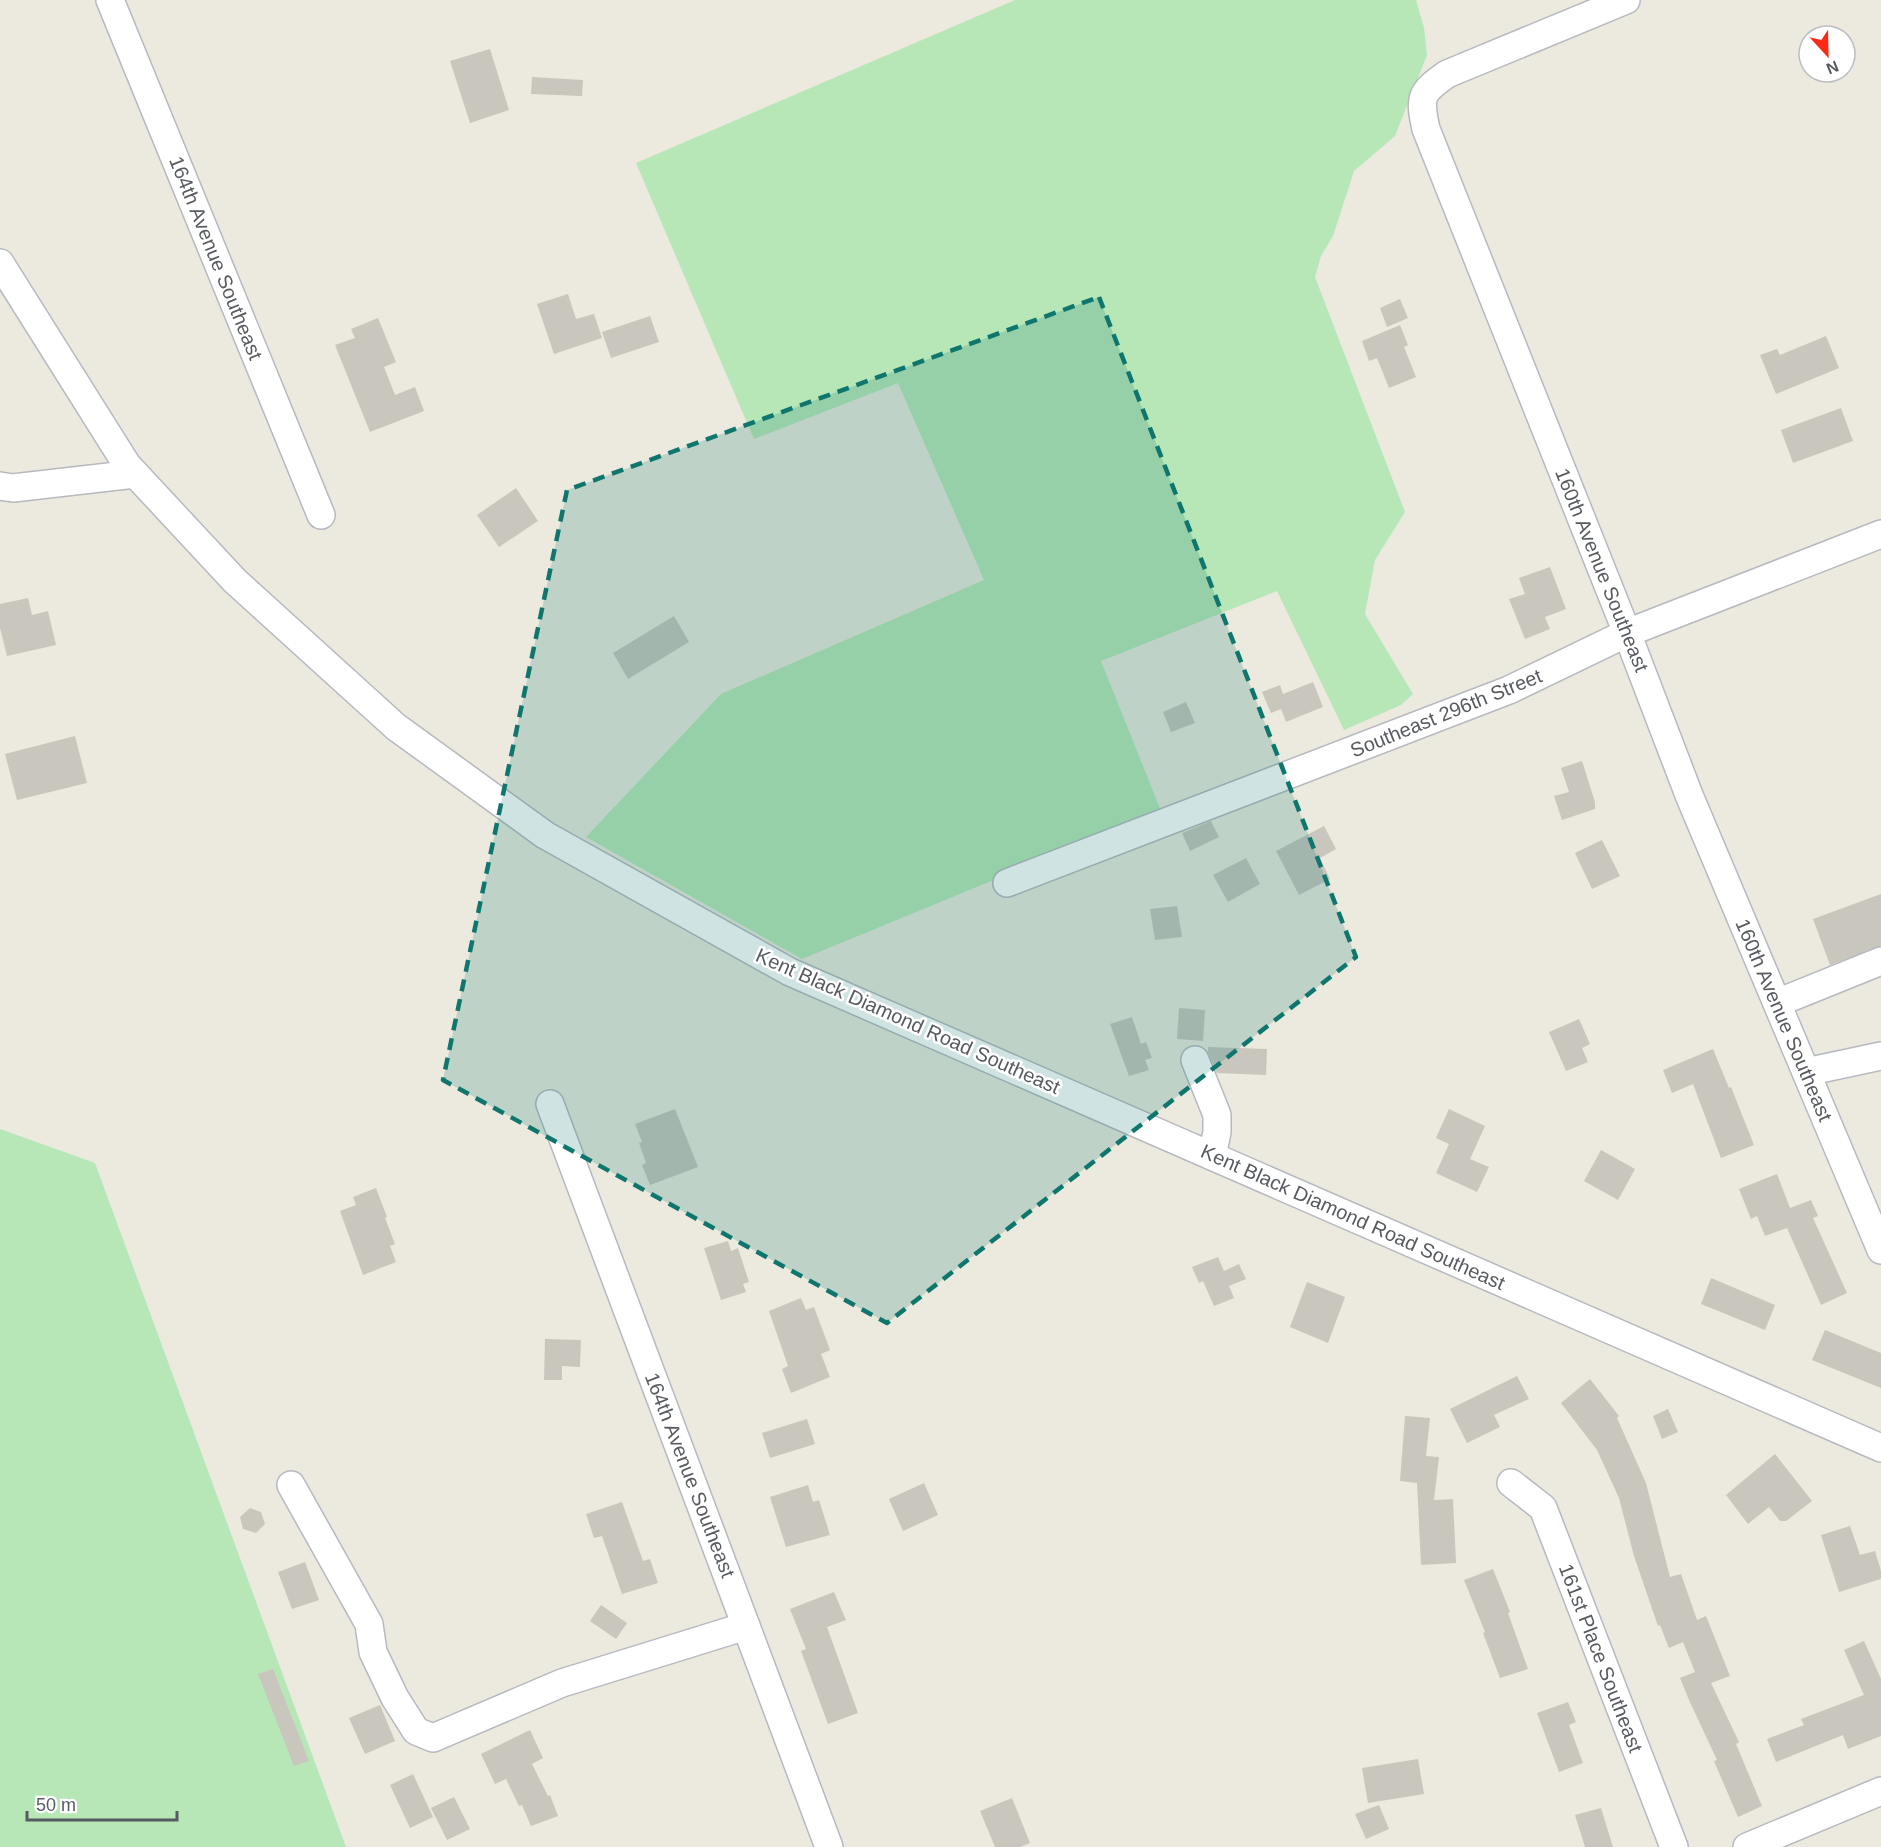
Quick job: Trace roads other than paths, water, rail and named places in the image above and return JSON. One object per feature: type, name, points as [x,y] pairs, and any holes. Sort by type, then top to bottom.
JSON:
[{"type":"street","name":"164th Avenue Southeast","points":[[110,0],[321,515]]},
{"type":"street","name":"160th Avenue Southeast","points":[[1626,0],[1447,74],[1427,88],[1421,108],[1431,140],[1689,795],[1881,1250]]},
{"type":"street","name":"Kent Black Diamond Road Southeast","points":[[0,263],[127,465],[235,581],[396,727],[545,835],[790,972],[1881,1448]]},
{"type":"street","points":[[0,486],[13,488],[135,474]]},
{"type":"street","name":"Southeast 296th Street","points":[[1007,883],[1509,690],[1627,633],[1881,534]]},
{"type":"street","points":[[1777,1003],[1881,961]]},
{"type":"street","points":[[1806,1072],[1881,1056]]},
{"type":"street","points":[[1195,1060],[1217,1115],[1217,1132],[1212,1156]]},
{"type":"street","name":"164th Avenue Southeast","points":[[550,1104],[830,1847]]},
{"type":"street","name":"161st Place Southeast","points":[[1511,1483],[1543,1508],[1674,1847]]},
{"type":"street","points":[[291,1485],[369,1624],[373,1652],[395,1698],[416,1731],[433,1738],[562,1683],[746,1626]]},
{"type":"street","points":[[1747,1847],[1881,1791]]}]
